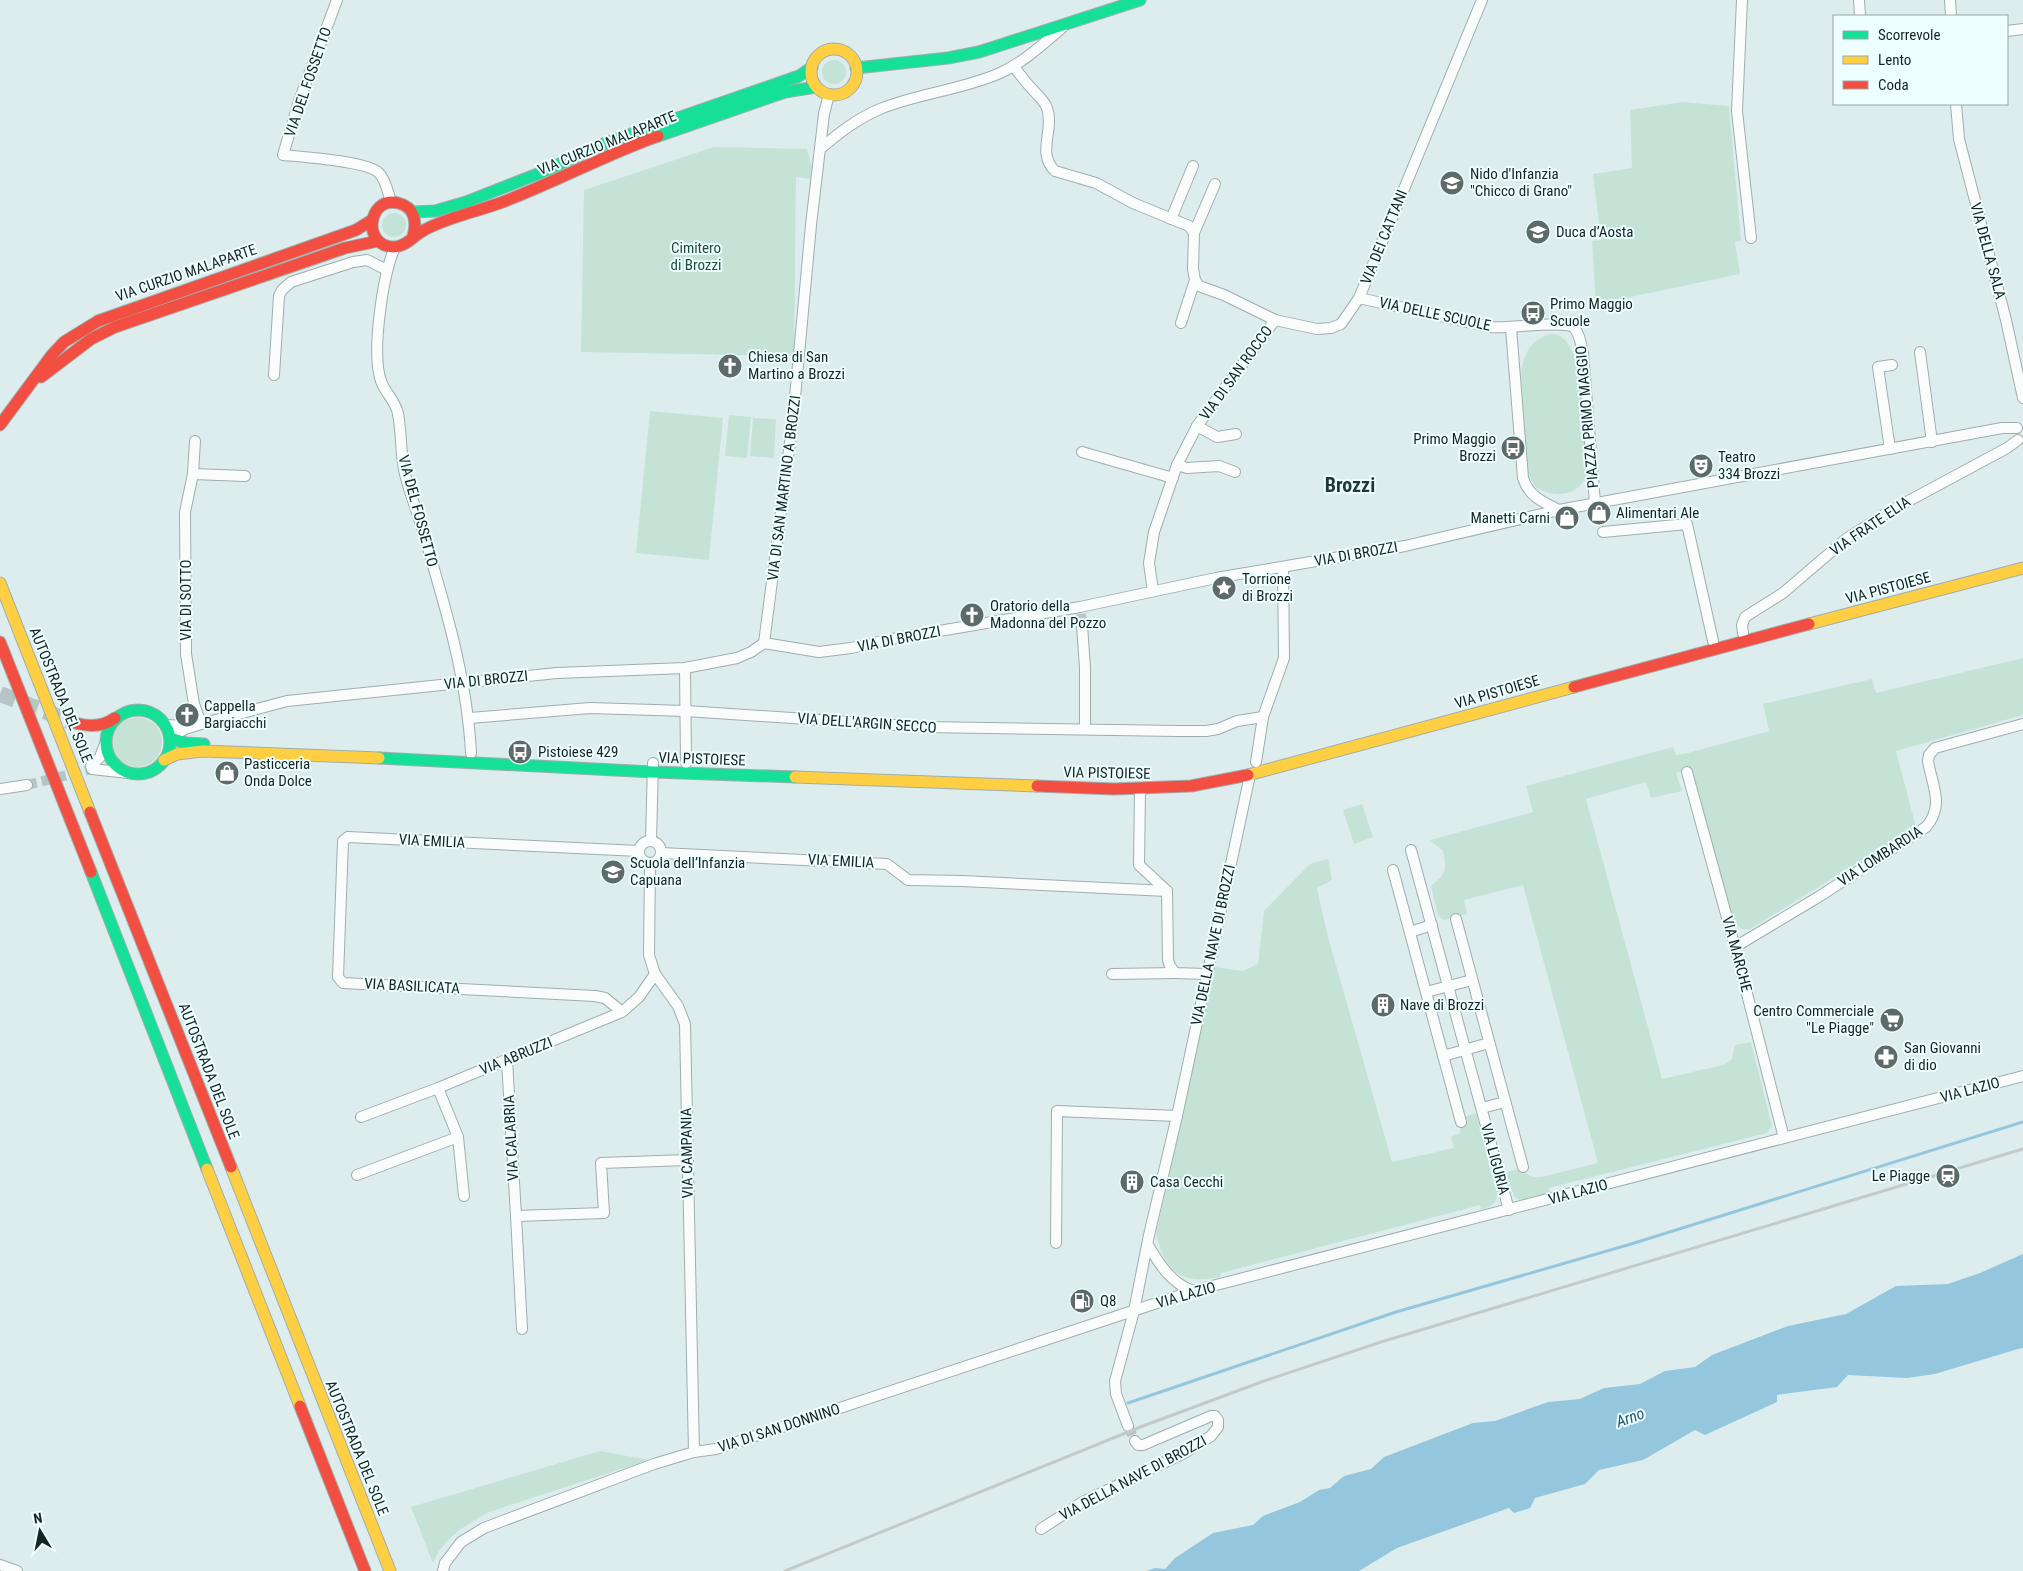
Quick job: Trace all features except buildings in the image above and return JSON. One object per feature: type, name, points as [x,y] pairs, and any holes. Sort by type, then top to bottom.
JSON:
[{"type":"main road","points":[[812,67],[812,80],[816,87],[828,94],[841,94],[855,80],[856,68],[979,52],[1140,0]]},
{"type":"main road","name":"VIA CURZIO MALAPARTE","points":[[0,425],[51,356],[64,342],[98,321],[356,230],[372,220],[378,208],[390,202],[405,205],[413,212],[435,211],[466,202],[532,176],[606,143],[799,76],[812,67],[819,54],[833,49],[847,53],[856,68]]},
{"type":"main road","name":"VIA CURZIO MALAPARTE","points":[[396,247],[404,245],[413,236],[438,224],[504,201],[611,154],[796,89],[816,87]]},
{"type":"main road","points":[[413,212],[416,221],[413,236]]},
{"type":"main road","points":[[372,220],[372,230],[378,241],[385,245],[396,247]]},
{"type":"main road","name":"VIA CURZIO MALAPARTE","points":[[30,385],[92,339],[115,327],[336,251],[378,241]]},
{"type":"main road","name":"VIA PISTOIESE","points":[[170,738],[195,744],[471,753],[653,768],[686,764],[1139,780],[1189,777],[1256,762],[2023,558]]},
{"type":"main road","name":"VIA PISTOIESE","points":[[128,772],[138,774],[148,772],[157,768],[164,760],[177,754],[203,750],[1140,790],[1191,786],[1250,774],[1367,744],[1669,661],[2023,568]]},
{"type":"main road","name":"AUTOSTRADA DEL SOLE","points":[[0,583],[390,1571]]},
{"type":"main road","points":[[0,642],[365,1571]]},
{"type":"main road","points":[[128,772],[112,762],[105,744],[75,723],[97,726],[124,712],[139,709],[154,714],[165,725],[170,738],[169,750],[164,760]]},
{"type":"main road","name":"VIA PISTOIESE","points":[[105,744],[107,732],[115,718]]},
{"type":"street","name":"VIA DEL FOSSETTO","points":[[337,0],[299,101],[284,155],[372,168],[381,175],[390,202]]},
{"type":"street","name":"VIA DEI CATTANI","points":[[1195,280],[1199,286],[1224,295],[1274,320],[1317,329],[1331,328],[1341,324],[1359,298],[1482,0]]},
{"type":"street","points":[[1742,0],[1737,111],[1751,238]]},
{"type":"street","points":[[1859,0],[1860,15]]},
{"type":"street","points":[[1950,0],[1950,15]]},
{"type":"street","points":[[820,149],[861,118],[882,108],[980,80],[1013,66],[1030,55],[1067,24]]},
{"type":"street","points":[[2008,31],[2023,29]]},
{"type":"street","points":[[1013,66],[1032,90],[1043,100],[1048,110],[1050,120],[1045,148],[1050,166],[1055,170],[1096,183],[1133,203],[1189,226],[1194,233]]},
{"type":"street","name":"VIA DI SAN MARTINO A BROZZI","points":[[764,644],[799,368],[811,225],[828,94]]},
{"type":"street","name":"VIA DELLA SALA","points":[[1956,105],[1959,139],[1998,285],[2023,398]]},
{"type":"street","points":[[1171,219],[1192,166]]},
{"type":"street","points":[[1181,323],[1195,280],[1193,269],[1194,233],[1215,184]]},
{"type":"street","name":"VIA DEL FOSSETTO","points":[[396,247],[387,270],[378,338],[379,373],[381,382],[397,407],[404,471],[421,524],[464,682],[470,718],[471,753]]},
{"type":"street","points":[[274,375],[279,296],[286,285],[298,279],[360,260],[373,262],[387,270]]},
{"type":"street","name":"VIA DELLE SCUOLE","points":[[1359,298],[1490,327],[1511,328]]},
{"type":"street","name":"VIA DI SAN ROCCO","points":[[1153,591],[1149,568],[1154,532],[1177,465],[1197,426],[1274,320]]},
{"type":"street","name":"PIAZZA PRIMO MAGGIO","points":[[1511,328],[1562,324],[1571,326],[1578,334],[1583,353],[1594,503]]},
{"type":"street","points":[[1511,328],[1523,478],[1527,489],[1533,496],[1559,510]]},
{"type":"street","points":[[1920,352],[1932,442]]},
{"type":"street","points":[[1890,449],[1878,367],[1892,365]]},
{"type":"street","name":"VIA DI BROZZI","points":[[170,738],[185,729],[287,701],[557,673],[685,668],[737,658],[764,644],[827,651],[1081,615],[1153,591],[1216,578],[1405,546],[1594,503],[2020,425],[2016,436],[2021,441]]},
{"type":"street","name":"VIA DI SAN ROCCO","points":[[1197,426],[1216,437],[1236,434]]},
{"type":"street","name":"VIA DI SOTTO","points":[[195,441],[192,474],[185,512],[186,654],[195,710],[201,724]]},
{"type":"street","name":"VIA FRATE ELIA","points":[[1743,633],[1742,622],[1745,617],[1783,593],[1846,540],[1890,511],[2021,441]]},
{"type":"street","points":[[1082,452],[1173,478]]},
{"type":"street","points":[[1177,465],[1187,468],[1219,466],[1235,472]]},
{"type":"street","points":[[192,474],[245,476]]},
{"type":"street","points":[[1603,532],[1687,524],[1713,640]]},
{"type":"street","points":[[1256,762],[1263,717],[1284,658],[1283,567]]},
{"type":"street","points":[[1081,615],[1085,668],[1085,729]]},
{"type":"street","points":[[685,668],[686,764]]},
{"type":"street","name":"VIA DELL'ARGIN SECCO","points":[[470,718],[590,708],[686,711],[924,727],[1206,731],[1218,729],[1236,721],[1263,717]]},
{"type":"street","name":"VIA DI BROZZI","points":[[165,725],[201,724]]},
{"type":"street","name":"VIA LOMBARDIA","points":[[1736,947],[1820,896],[1926,827],[1932,820],[1937,808],[1928,760],[1929,755],[1935,748],[2023,724]]},
{"type":"street","name":"VIA PISTOIESE","points":[[105,744],[100,757],[92,767],[128,772]]},
{"type":"street","points":[[651,840],[653,768]]},
{"type":"street","name":"VIA MARCHE","points":[[1687,772],[1736,947],[1784,1138]]},
{"type":"street","name":"VIA DELLA NAVE DI BROZZI","points":[[1128,1426],[1116,1394],[1116,1381],[1134,1311],[1250,774]]},
{"type":"street","points":[[0,789],[27,785]]},
{"type":"street","points":[[1140,790],[1139,865],[1167,890],[1168,960],[1175,973]]},
{"type":"street","name":"VIA EMILIA","points":[[344,838],[639,851]]},
{"type":"street","name":"VIA BASILICATA","points":[[344,838],[338,977],[343,983],[595,996],[605,998],[622,1012]]},
{"type":"street","points":[[651,840],[658,843],[662,853],[656,861],[650,863],[643,861],[639,851],[644,842],[651,840]]},
{"type":"street","name":"VIA LIGURIA","points":[[1412,850],[1509,1210]]},
{"type":"street","name":"VIA EMILIA","points":[[662,853],[887,864],[908,880],[1167,890]]},
{"type":"street","name":"VIA CAMPANIA","points":[[650,863],[648,947],[651,964],[655,974],[678,1006],[685,1024],[694,1452]]},
{"type":"street","name":"VIA LIGURIA","points":[[1393,870],[1461,1122]]},
{"type":"street","name":"VIA LIGURIA","points":[[1456,919],[1523,1167]]},
{"type":"street","points":[[1410,932],[1432,925]]},
{"type":"street","name":"VIA ABRUZZI","points":[[361,1117],[438,1088],[622,1012],[639,997],[655,974]]},
{"type":"street","points":[[1112,974],[1206,974]]},
{"type":"street","points":[[1426,992],[1472,980]]},
{"type":"street","points":[[1443,1056],[1489,1042]]},
{"type":"street","name":"VIA CALABRIA","points":[[507,1060],[522,1329]]},
{"type":"street","name":"VIA LAZIO","points":[[1134,1311],[1193,1292],[2023,1076]]},
{"type":"street","points":[[438,1088],[458,1137],[464,1196]]},
{"type":"street","name":"VIA LIGURIA","points":[[1482,1108],[1505,1102]]},
{"type":"street","points":[[1056,1243],[1057,1111],[1177,1116]]},
{"type":"street","points":[[357,1174],[458,1137]]},
{"type":"street","points":[[516,1216],[604,1213],[601,1163],[688,1160]]},
{"type":"street","points":[[1148,1245],[1171,1278],[1177,1284],[1193,1292]]},
{"type":"street","name":"VIA DI SAN DONNINO","points":[[443,1571],[445,1563],[461,1542],[484,1528],[654,1464],[694,1452],[716,1449],[1134,1311]]},
{"type":"street","name":"VIA DELLA NAVE DI BROZZI","points":[[1041,1529],[1081,1503],[1186,1452],[1211,1436],[1218,1427],[1218,1420],[1215,1416],[1211,1416],[1143,1445],[1136,1443]]},
{"type":"street","points":[[0,1565],[17,1571]]},
{"type":"green space","points":[[834,60],[839,61],[845,67],[845,77],[839,83],[834,84],[829,83],[823,77],[822,72],[823,67],[829,61]]},
{"type":"green space","points":[[1682,102],[1729,106],[1741,241],[1735,242],[1740,274],[1607,302],[1603,308],[1596,312],[1590,305],[1596,304],[1592,241],[1601,240],[1593,174],[1632,168],[1630,110]]},
{"type":"green space","name":"Cimitero di Brozzi","points":[[714,147],[807,149],[812,167],[810,179],[796,177],[794,356],[581,352],[584,190]]},
{"type":"green space","points":[[394,213],[402,217],[406,225],[402,233],[394,237],[386,233],[382,225],[386,217]]},
{"type":"green space","points":[[1551,334],[1559,335],[1566,341],[1577,359],[1589,468],[1580,486],[1576,490],[1564,494],[1550,493],[1537,488],[1528,474],[1526,465],[1521,372],[1524,359],[1530,348],[1538,339]]},
{"type":"green space","points":[[650,411],[723,418],[709,560],[636,553]]},
{"type":"green space","points":[[729,415],[751,417],[747,458],[725,456]]},
{"type":"green space","points":[[753,418],[776,419],[774,458],[750,456]]},
{"type":"green space","points":[[2023,658],[2023,715],[1896,751],[1916,827],[1750,929],[1742,929],[1734,923],[1692,769],[1676,773],[1682,791],[1651,798],[1646,782],[1586,799],[1662,1079],[1723,1065],[1732,1059],[1735,1045],[1751,1042],[1772,1126],[1767,1133],[1549,1188],[1550,1193],[1519,1200],[1514,1196],[1511,1187],[1497,1191],[1495,1201],[1491,1206],[1485,1208],[1481,1209],[1480,1205],[1221,1273],[1220,1277],[1195,1279],[1185,1277],[1170,1266],[1164,1257],[1156,1234],[1214,967],[1243,971],[1258,964],[1264,911],[1310,864],[1328,859],[1332,880],[1317,888],[1328,937],[1392,1162],[1454,1148],[1451,1137],[1460,1133],[1463,1117],[1476,1113],[1492,1176],[1522,1168],[1530,1176],[1542,1177],[1598,1163],[1523,885],[1464,900],[1467,914],[1443,920],[1438,915],[1431,886],[1440,878],[1444,871],[1444,857],[1443,851],[1430,840],[1533,812],[1526,786],[1673,747],[1676,755],[1688,753],[1769,731],[1763,704],[1872,679],[1876,693]]},
{"type":"green space","points":[[132,717],[142,717],[155,724],[162,737],[162,747],[155,760],[142,767],[132,767],[123,763],[116,756],[112,747],[112,737],[116,728],[123,721]]},
{"type":"green space","points":[[1362,804],[1373,837],[1354,844],[1343,810]]},
{"type":"green space","points":[[600,1451],[649,1460],[489,1512],[464,1527],[449,1539],[437,1554],[433,1563],[411,1507]]},
{"type":"water","name":"Arno","points":[[2023,1254],[2023,1348],[1935,1374],[1907,1378],[1848,1375],[1837,1387],[1777,1395],[1777,1402],[1705,1435],[1695,1430],[1643,1460],[1599,1470],[1585,1484],[1535,1498],[1530,1508],[1514,1513],[1509,1508],[1397,1548],[1359,1571],[1147,1571],[1155,1568],[1165,1569],[1175,1558],[1213,1533],[1253,1525],[1263,1516],[1300,1502],[1319,1490],[1330,1488],[1344,1476],[1371,1469],[1384,1457],[1473,1423],[1495,1421],[1548,1402],[1580,1399],[1604,1388],[1640,1384],[1665,1371],[1695,1367],[1712,1355],[1788,1326],[1846,1314],[1896,1286],[1948,1284],[1980,1273]]},
{"type":"waterway","points":[[1128,1403],[1396,1312],[1631,1244],[2023,1122]]},
{"type":"tunnel","points":[[1081,614],[1082,625]]},
{"type":"tunnel","points":[[0,694],[75,723]]},
{"type":"tunnel","points":[[27,785],[92,769]]},
{"type":"tunnel","points":[[1128,1426],[1135,1441]]},
{"type":"railway","points":[[785,1571],[1143,1426],[1264,1381],[1381,1342],[2023,1149]]},
{"type":"traffic: fast","points":[[856,68],[948,58],[979,52],[1140,0]]},
{"type":"traffic: fast","points":[[413,212],[435,211],[466,202],[540,173],[606,143],[799,76],[812,67]]},
{"type":"traffic: fast","points":[[658,136],[785,92],[816,87]]},
{"type":"traffic: fast","points":[[132,710],[144,710],[161,719],[168,730],[170,742],[168,754],[161,765],[144,774],[132,774],[120,769],[111,760],[106,748],[106,736],[111,724],[120,715],[132,710]]},
{"type":"traffic: fast","points":[[170,738],[186,743],[204,744]]},
{"type":"traffic: fast","points":[[379,758],[795,777]]},
{"type":"traffic: fast","points":[[91,872],[207,1169]]},
{"type":"traffic: slow","points":[[834,49],[847,53],[853,59],[857,72],[853,85],[847,91],[834,95],[821,91],[815,85],[811,72],[815,59],[821,53],[834,49]]},
{"type":"traffic: slow","points":[[1809,624],[2023,568]]},
{"type":"traffic: slow","points":[[0,583],[90,812]]},
{"type":"traffic: slow","points":[[1248,775],[1574,687]]},
{"type":"traffic: slow","points":[[164,760],[177,754],[203,751],[379,758]]},
{"type":"traffic: slow","points":[[795,777],[1037,786]]},
{"type":"traffic: slow","points":[[231,1167],[390,1571]]},
{"type":"traffic: slow","points":[[207,1169],[300,1406]]},
{"type":"traffic: jam","points":[[413,236],[415,225],[413,216],[404,205],[389,202],[377,210],[373,217],[373,233],[377,240],[384,245],[397,247],[405,244],[434,225],[500,203],[658,136]]},
{"type":"traffic: jam","points":[[0,425],[51,356],[64,342],[98,321],[356,230],[372,220]]},
{"type":"traffic: jam","points":[[41,377],[91,339],[115,327],[345,248],[378,241]]},
{"type":"traffic: jam","points":[[1574,687],[1809,624]]},
{"type":"traffic: jam","points":[[0,642],[91,872]]},
{"type":"traffic: jam","points":[[75,723],[96,725],[106,723],[115,718]]},
{"type":"traffic: jam","points":[[1037,786],[1114,789],[1191,786],[1248,775]]},
{"type":"traffic: jam","points":[[90,812],[231,1167]]},
{"type":"traffic: jam","points":[[300,1406],[365,1571]]},
{"type":"place","name":"Nido d'Infanzia \"Chicco di Grano\"","points":[[1452,183]]},
{"type":"place","name":"Duca d’Aosta","points":[[1538,232]]},
{"type":"place","name":"Primo Maggio Scuole","points":[[1533,313]]},
{"type":"place","name":"Chiesa di San Martino a Brozzi","points":[[730,366]]},
{"type":"place","name":"Primo Maggio Brozzi","points":[[1513,448]]},
{"type":"place","name":"Teatro 334 Brozzi","points":[[1701,466]]},
{"type":"place","name":"Alimentari Ale","points":[[1599,513]]},
{"type":"place","name":"Manetti Carni","points":[[1567,518]]},
{"type":"place","name":"Torrione di Brozzi","points":[[1224,588]]},
{"type":"place","name":"Oratorio della Madonna del Pozzo","points":[[972,615]]},
{"type":"place","name":"Cappella Bargiacchi","points":[[187,715]]},
{"type":"place","name":"Pistoiese 429","points":[[520,752]]},
{"type":"place","name":"Pasticceria Onda Dolce","points":[[227,773]]},
{"type":"place","name":"Scuola dell’Infanzia Capuana","points":[[613,872]]},
{"type":"place","name":"Nave di Brozzi","points":[[1383,1005]]},
{"type":"place","name":"Centro Commerciale \"Le Piagge\"","points":[[1892,1020]]},
{"type":"place","name":"San Giovanni di dio","points":[[1886,1057]]},
{"type":"place","name":"Le Piagge","points":[[1948,1176]]},
{"type":"place","name":"Casa Cecchi","points":[[1132,1182]]},
{"type":"place","name":"Q8","points":[[1082,1301]]},
{"type":"district","name":"Brozzi","points":[[1350,485]]}]
